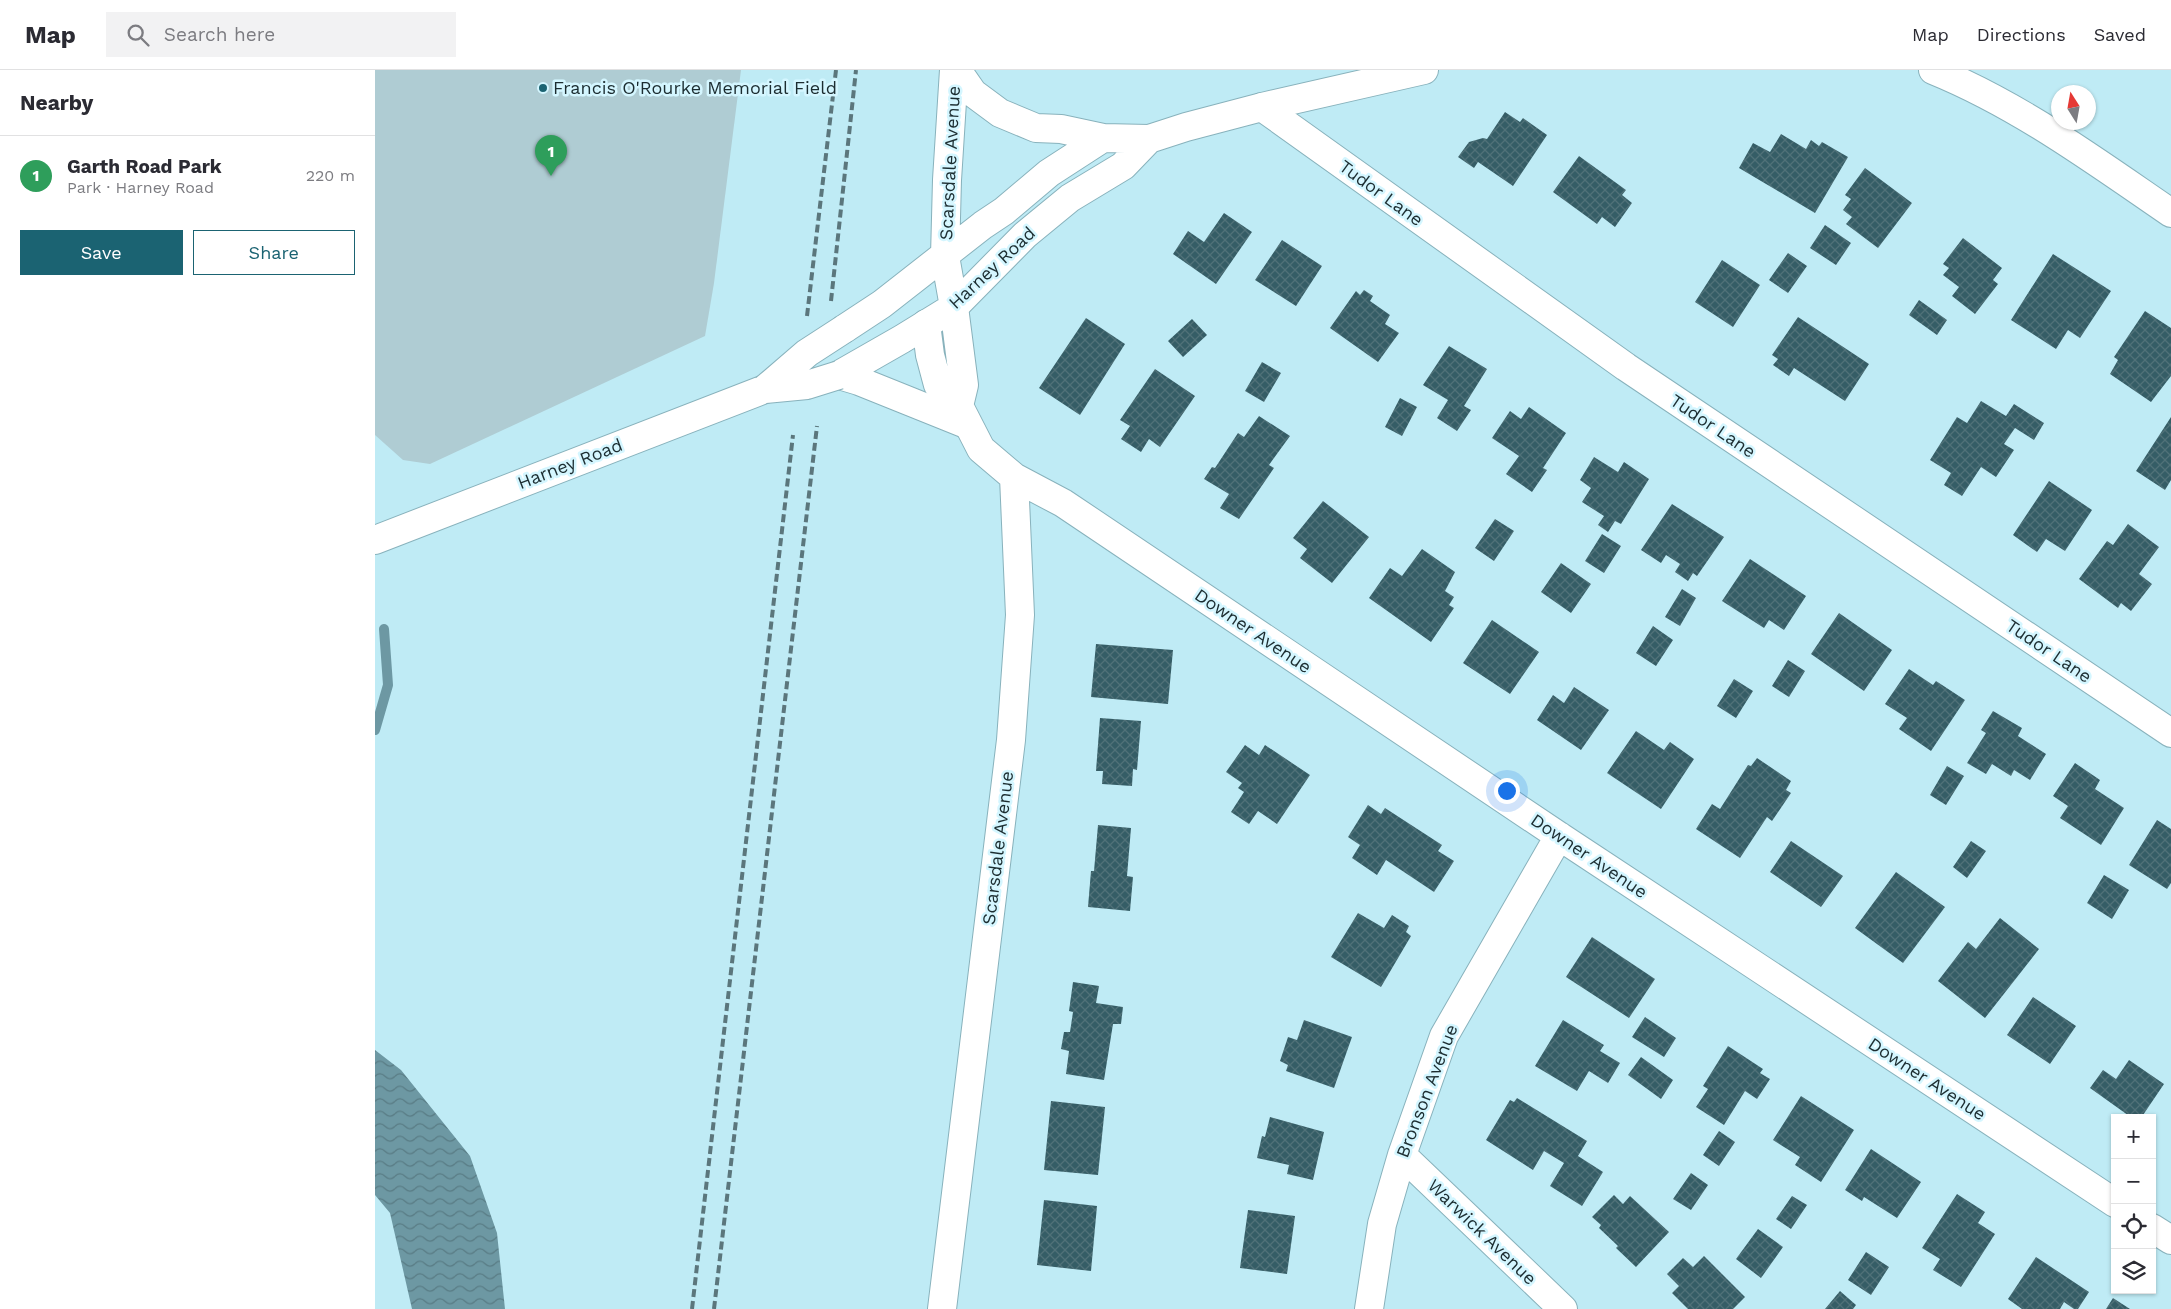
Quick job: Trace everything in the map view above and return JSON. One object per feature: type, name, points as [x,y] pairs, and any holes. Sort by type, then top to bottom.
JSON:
[{"type":"street","points":[[956,70],[973,92],[987,105],[1007,117],[1036,128],[1061,129],[1103,138]]},
{"type":"street","name":"Scarsdale Avenue","points":[[956,70],[947,180],[945,256],[965,385],[963,415]]},
{"type":"street","name":"Harney Road","points":[[765,389],[807,353],[882,304],[983,225],[1004,211],[1049,173],[1103,138],[1149,139],[1262,107],[1424,70]]},
{"type":"street","points":[[1933,70],[1966,84],[2037,123],[2171,213]]},
{"type":"street","name":"Tudor Lane","points":[[1262,107],[1626,367],[2171,733]]},
{"type":"street","name":"Harney Road","points":[[375,540],[765,389],[807,385],[839,375],[954,307],[1025,235],[1070,198],[1123,166],[1149,139]]},
{"type":"street","name":"Scarsdale Avenue","points":[[942,1309],[1011,740],[1020,615],[1014,477],[981,449],[963,415],[938,384],[930,355],[926,324],[945,256]]},
{"type":"street","points":[[839,375],[963,415]]},
{"type":"street","name":"Downer Avenue","points":[[1014,477],[1063,503],[1559,836],[2111,1200]]},
{"type":"street","name":"Bronson Avenue","points":[[1369,1309],[1382,1224],[1402,1156],[1444,1036],[1559,836]]},
{"type":"street","name":"Warwick Avenue","points":[[1402,1156],[1563,1309]]},
{"type":"street","points":[[2156,1231],[2171,1240]]},
{"type":"shaded area","points":[[375,70],[741,70],[714,283],[705,336],[430,464],[403,460],[375,435]]},
{"type":"water","points":[[375,1050],[401,1070],[470,1156],[497,1233],[505,1309],[412,1309],[390,1213],[375,1195]]},
{"type":"building","points":[[1505,112],[1520,122],[1523,118],[1547,135],[1513,186],[1478,162],[1474,168],[1458,157],[1469,142],[1483,138],[1487,139]]},
{"type":"building","points":[[1781,134],[1806,149],[1811,140],[1819,146],[1822,142],[1848,157],[1815,213],[1739,168],[1753,143],[1770,152]]},
{"type":"building","points":[[1579,156],[1626,190],[1622,195],[1632,203],[1615,227],[1602,217],[1597,224],[1553,192]]},
{"type":"building","points":[[1865,168],[1912,203],[1878,248],[1846,224],[1852,217],[1843,210],[1851,199],[1845,195]]},
{"type":"building","points":[[1224,213],[1252,232],[1216,284],[1173,254],[1188,231],[1204,242]]},
{"type":"building","points":[[1825,225],[1851,243],[1836,265],[1810,248]]},
{"type":"building","points":[[1963,238],[2002,268],[1993,280],[1998,284],[1975,314],[1952,296],[1959,287],[1943,275],[1949,268],[1943,264]]},
{"type":"building","points":[[1282,240],[1322,266],[1296,306],[1255,280]]},
{"type":"building","points":[[1788,253],[1807,266],[1788,293],[1769,280]]},
{"type":"building","points":[[2053,254],[2111,291],[2080,338],[2068,330],[2056,349],[2011,320]]},
{"type":"building","points":[[1722,260],[1760,285],[1733,327],[1695,302]]},
{"type":"building","points":[[1364,290],[1373,296],[1370,301],[1390,315],[1385,324],[1399,333],[1378,362],[1330,328],[1356,291],[1360,295]]},
{"type":"building","points":[[1919,300],[1947,320],[1937,335],[1909,315]]},
{"type":"building","points":[[2145,311],[2171,328],[2171,376],[2151,402],[2110,374],[2118,360],[2114,357]]},
{"type":"building","points":[[1798,317],[1869,364],[1845,401],[1794,368],[1789,376],[1773,365],[1778,359],[1772,355]]},
{"type":"building","points":[[1086,318],[1125,344],[1080,415],[1039,388]]},
{"type":"building","points":[[1192,319],[1207,335],[1183,357],[1168,341]]},
{"type":"building","points":[[1449,346],[1487,369],[1464,406],[1471,410],[1457,431],[1437,418],[1448,400],[1423,385]]},
{"type":"building","points":[[1262,362],[1281,373],[1264,402],[1245,391]]},
{"type":"building","points":[[1155,369],[1195,396],[1160,447],[1149,439],[1141,452],[1121,439],[1130,426],[1120,420]]},
{"type":"building","points":[[1400,398],[1417,407],[1402,436],[1385,427]]},
{"type":"building","points":[[1981,401],[2006,416],[2014,404],[2044,423],[2034,440],[2015,428],[2004,444],[2014,450],[1996,477],[1981,467],[1962,496],[1944,485],[1951,473],[1930,460],[1957,417],[1967,423]]},
{"type":"building","points":[[1529,407],[1566,433],[1543,468],[1547,470],[1532,492],[1506,474],[1519,456],[1492,438],[1510,411],[1521,419]]},
{"type":"building","points":[[1259,416],[1290,436],[1269,465],[1274,468],[1239,519],[1220,508],[1229,494],[1204,479],[1212,467],[1215,468],[1238,433],[1244,437]]},
{"type":"building","points":[[2171,417],[2171,480],[2165,490],[2136,471]]},
{"type":"building","points":[[1594,457],[1618,472],[1624,462],[1649,479],[1621,524],[1615,521],[1608,532],[1598,525],[1604,516],[1582,502],[1591,488],[1580,480]]},
{"type":"building","points":[[2049,481],[2092,510],[2065,551],[2046,539],[2037,552],[2013,535]]},
{"type":"building","points":[[1323,501],[1369,537],[1332,583],[1300,558],[1307,549],[1293,538]]},
{"type":"building","points":[[1672,504],[1724,537],[1697,576],[1693,573],[1688,581],[1675,572],[1680,564],[1666,555],[1661,563],[1641,550]]},
{"type":"building","points":[[1495,519],[1514,531],[1494,561],[1475,548]]},
{"type":"building","points":[[2128,524],[2159,547],[2139,574],[2152,584],[2131,611],[2121,603],[2118,608],[2079,579],[2107,541],[2113,545]]},
{"type":"building","points":[[1602,534],[1621,546],[1604,573],[1585,561]]},
{"type":"building","points":[[1422,549],[1455,572],[1445,591],[1454,597],[1449,605],[1454,608],[1431,642],[1369,598],[1390,568],[1402,576]]},
{"type":"building","points":[[1750,559],[1806,596],[1784,630],[1769,620],[1764,628],[1722,601]]},
{"type":"building","points":[[1561,563],[1591,584],[1571,613],[1541,592]]},
{"type":"building","points":[[1682,589],[1696,598],[1680,626],[1665,617]]},
{"type":"building","points":[[1839,613],[1892,650],[1864,691],[1811,654]]},
{"type":"building","points":[[1492,620],[1539,652],[1510,694],[1463,663]]},
{"type":"building","points":[[1653,626],[1673,640],[1656,666],[1636,653]]},
{"type":"building","points":[[1096,644],[1173,650],[1168,704],[1091,697]]},
{"type":"building","points":[[1788,660],[1805,671],[1789,697],[1772,686]]},
{"type":"building","points":[[1909,669],[1933,685],[1936,681],[1965,700],[1931,751],[1899,729],[1907,718],[1885,704]]},
{"type":"building","points":[[1734,679],[1753,691],[1736,718],[1717,706]]},
{"type":"building","points":[[1574,687],[1609,710],[1581,750],[1537,720],[1553,695],[1564,703]]},
{"type":"building","points":[[1993,711],[2022,728],[2018,736],[2046,754],[2030,780],[2014,770],[2011,776],[1992,764],[1986,774],[1967,763],[1986,733],[1981,730]]},
{"type":"building","points":[[1100,718],[1141,721],[1137,770],[1133,769],[1132,786],[1102,784],[1103,771],[1096,771]]},
{"type":"building","points":[[1636,731],[1664,750],[1670,742],[1694,759],[1661,809],[1607,773]]},
{"type":"building","points":[[1245,745],[1259,755],[1265,745],[1310,775],[1277,824],[1258,811],[1249,824],[1231,812],[1244,792],[1238,788],[1242,783],[1226,772]]},
{"type":"building","points":[[1757,758],[1791,781],[1786,790],[1791,793],[1772,821],[1767,817],[1740,858],[1696,829],[1712,804],[1720,809],[1748,765],[1751,766]]},
{"type":"building","points":[[2075,763],[2100,780],[2095,789],[2124,808],[2101,845],[2060,818],[2068,806],[2053,796]]},
{"type":"building","points":[[1947,766],[1964,776],[1946,805],[1930,795]]},
{"type":"building","points":[[1368,805],[1381,814],[1385,808],[1442,845],[1438,851],[1454,861],[1434,892],[1386,860],[1377,875],[1352,858],[1360,845],[1348,837]]},
{"type":"building","points":[[2157,820],[2171,829],[2171,883],[2167,889],[2129,865]]},
{"type":"building","points":[[1098,825],[1131,828],[1127,876],[1133,877],[1130,911],[1088,907],[1091,871],[1094,871]]},
{"type":"building","points":[[1791,841],[1843,876],[1821,907],[1770,872]]},
{"type":"building","points":[[1971,841],[1986,851],[1967,878],[1953,867]]},
{"type":"building","points":[[1896,872],[1945,907],[1903,963],[1855,928]]},
{"type":"building","points":[[2104,875],[2129,890],[2112,919],[2087,903]]},
{"type":"building","points":[[1358,913],[1384,928],[1392,915],[1409,926],[1406,932],[1411,936],[1381,987],[1331,957]]},
{"type":"building","points":[[2000,918],[2039,949],[1985,1018],[1938,981],[1968,942],[1976,949]]},
{"type":"building","points":[[1592,937],[1655,979],[1629,1018],[1566,977]]},
{"type":"building","points":[[1073,982],[1099,986],[1096,1003],[1123,1007],[1121,1024],[1113,1024],[1104,1080],[1066,1074],[1069,1051],[1061,1049],[1064,1032],[1070,1032],[1073,1012],[1069,1011]]},
{"type":"building","points":[[2033,997],[2076,1026],[2050,1064],[2007,1035]]},
{"type":"building","points":[[1645,1017],[1676,1038],[1664,1057],[1632,1037]]},
{"type":"building","points":[[1304,1020],[1352,1037],[1334,1088],[1286,1071],[1288,1065],[1280,1061],[1288,1037],[1297,1040]]},
{"type":"building","points":[[1563,1020],[1604,1045],[1600,1051],[1620,1063],[1608,1083],[1589,1071],[1577,1091],[1535,1066]]},
{"type":"building","points":[[1728,1046],[1763,1069],[1760,1073],[1770,1079],[1757,1099],[1745,1091],[1724,1125],[1696,1107],[1708,1089],[1703,1086]]},
{"type":"building","points":[[1641,1057],[1673,1080],[1661,1099],[1628,1075]]},
{"type":"building","points":[[2129,1060],[2164,1084],[2144,1114],[2126,1114],[2090,1088],[2103,1070],[2116,1079]]},
{"type":"building","points":[[1801,1096],[1854,1130],[1821,1182],[1795,1165],[1800,1157],[1773,1140]]},
{"type":"building","points":[[1517,1098],[1587,1141],[1578,1156],[1603,1172],[1582,1206],[1550,1186],[1564,1163],[1544,1151],[1533,1170],[1486,1140],[1510,1100],[1514,1102]]},
{"type":"building","points":[[1051,1101],[1105,1107],[1098,1175],[1044,1170]]},
{"type":"building","points":[[1270,1117],[1324,1132],[1313,1180],[1287,1174],[1289,1165],[1257,1158],[1262,1136],[1265,1137]]},
{"type":"building","points":[[1719,1131],[1735,1142],[1719,1166],[1703,1155]]},
{"type":"building","points":[[1871,1149],[1921,1182],[1897,1218],[1864,1197],[1862,1201],[1845,1190]]},
{"type":"building","points":[[1691,1173],[1708,1185],[1691,1210],[1673,1199]]},
{"type":"building","points":[[1957,1194],[1985,1212],[1978,1223],[1995,1234],[1961,1287],[1933,1270],[1940,1259],[1922,1248]]},
{"type":"building","points":[[1614,1195],[1623,1204],[1630,1196],[1669,1232],[1636,1267],[1616,1248],[1618,1246],[1599,1228],[1601,1225],[1592,1217]]},
{"type":"building","points":[[1792,1196],[1807,1205],[1791,1229],[1776,1219]]},
{"type":"building","points":[[1044,1200],[1097,1206],[1091,1271],[1037,1265]]},
{"type":"building","points":[[1248,1210],[1295,1216],[1287,1274],[1240,1268]]},
{"type":"building","points":[[1758,1229],[1783,1247],[1761,1278],[1736,1259]]},
{"type":"building","points":[[1866,1252],[1889,1267],[1871,1295],[1848,1280]]},
{"type":"building","points":[[1704,1256],[1745,1297],[1733,1309],[1688,1309],[1672,1293],[1679,1286],[1667,1274],[1683,1258],[1693,1267]]},
{"type":"building","points":[[2036,1257],[2089,1292],[2078,1309],[2074,1309],[2064,1302],[2060,1309],[2022,1309],[2008,1299]]},
{"type":"building","points":[[1840,1291],[1856,1305],[1853,1309],[1825,1309]]},
{"type":"building","points":[[2113,1298],[2130,1309],[2106,1309]]},
{"type":"waterway","points":[[375,730],[388,685],[384,629]]},
{"type":"railway","points":[[807,316],[836,70]]},
{"type":"railway","points":[[831,301],[856,70]]},
{"type":"railway","points":[[714,1309],[817,426]]},
{"type":"railway","points":[[692,1309],[793,435]]},
{"type":"place","name":"Francis O'Rourke Memorial Field","points":[[543,88]]},
{"type":"place","name":"Garth Road Park","points":[[551,176]]}]
